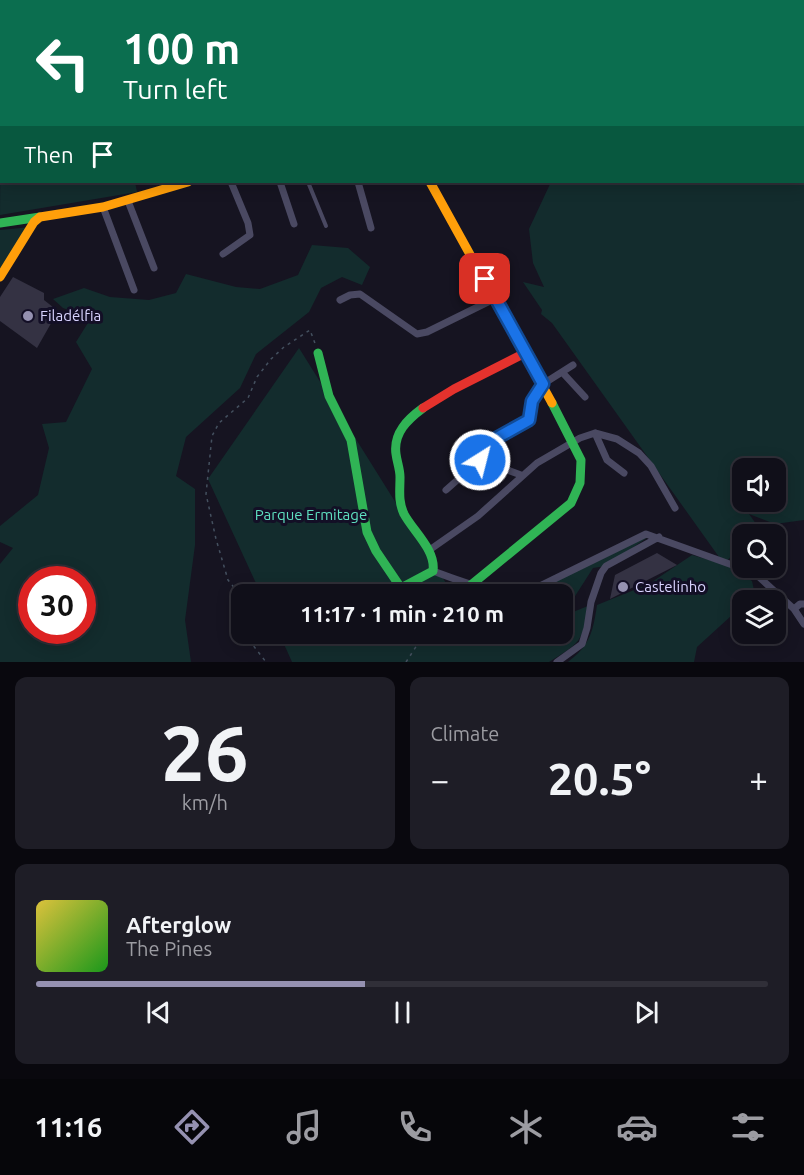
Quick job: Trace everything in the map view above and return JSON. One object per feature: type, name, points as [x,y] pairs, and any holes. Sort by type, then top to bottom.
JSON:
[{"type":"street","points":[[0,223],[103,207],[185,183]]},
{"type":"street","points":[[223,254],[250,235],[248,223],[231,183]]},
{"type":"street","points":[[280,183],[294,224]]},
{"type":"street","points":[[357,183],[371,228]]},
{"type":"street","points":[[431,183],[496,298],[582,460],[582,471],[576,494],[571,503],[472,584]]},
{"type":"street","points":[[128,201],[154,268]]},
{"type":"street","points":[[103,207],[134,290]]},
{"type":"street","points":[[0,277],[34,222],[40,217]]},
{"type":"street","points":[[340,300],[350,295],[360,294],[417,334],[427,332],[496,298]]},
{"type":"street","points":[[318,353],[329,396],[351,440],[364,520],[376,551],[401,588],[433,571],[468,584]]},
{"type":"street","points":[[433,571],[434,565],[428,551],[410,525],[400,504],[400,473],[394,454],[400,431],[412,417],[434,401],[525,353]]},
{"type":"street","points":[[480,460],[479,451],[484,445],[529,420],[532,401],[543,384],[573,364]]},
{"type":"street","points":[[562,372],[585,397]]},
{"type":"street","points":[[428,551],[478,516],[537,463],[584,436],[595,433],[617,439],[639,453],[651,466],[675,508]]},
{"type":"street","points":[[595,433],[607,460],[624,473]]},
{"type":"street","points":[[480,460],[521,475]]},
{"type":"street","points":[[446,490],[480,460]]},
{"type":"street","points":[[544,584],[646,534],[659,537],[699,555],[748,571],[759,577],[794,609],[804,624]]},
{"type":"street","points":[[557,662],[582,644],[591,602],[601,573],[606,566],[659,537]]},
{"type":"street","points":[[794,609],[804,604]]},
{"type":"lane","points":[[308,183],[326,226]]},
{"type":"path","points":[[231,584],[216,539],[207,494],[212,436],[219,423],[248,398],[256,377],[284,346],[310,330],[318,353]]},
{"type":"path","points":[[252,644],[266,662]]},
{"type":"path","points":[[406,662],[418,644]]},
{"type":"green space","points":[[0,183],[135,183],[137,192],[0,215]]},
{"type":"green space","points":[[551,183],[804,183],[804,520],[775,524],[749,514],[756,524],[732,524],[732,556],[724,564],[552,323],[541,314],[542,310],[523,282],[544,287],[533,263],[529,229]]},
{"type":"green space","points":[[31,227],[0,277],[0,230]]},
{"type":"green space","points":[[312,245],[348,248],[370,267],[362,285],[342,277],[321,288],[309,312],[256,354],[240,388],[186,437],[176,476],[195,489],[195,545],[185,620],[191,662],[0,662],[0,564],[13,548],[0,542],[0,526],[38,495],[49,448],[42,424],[66,422],[92,369],[76,342],[91,318],[63,308],[53,299],[84,288],[110,297],[149,300],[176,293],[186,274],[236,287],[260,289],[298,275]]},
{"type":"green space","name":"Parque Ermitage","points":[[299,348],[446,584],[256,584],[208,479]]},
{"type":"green space","points":[[651,535],[606,566],[593,568],[573,599],[573,584],[538,584]]},
{"type":"green space","points":[[692,555],[727,565],[732,568],[732,578],[747,578],[752,581],[754,590],[732,590],[732,615],[697,647],[694,662],[568,662],[586,644],[594,623],[597,605],[649,584]]},
{"type":"green space","points":[[588,606],[581,635],[573,646],[549,662],[292,662],[284,644],[573,644],[573,612]]},
{"type":"building","name":"Filadélfia","points":[[13,277],[44,293],[44,300],[58,311],[37,348],[0,321],[0,297]]},
{"type":"building","name":"Castelinho","points":[[657,553],[677,565],[610,599],[615,575]]},
{"type":"traffic: fast","points":[[0,223],[40,217]]},
{"type":"traffic: fast","points":[[318,353],[329,396],[351,440],[367,532],[376,551],[401,588],[433,571],[428,548],[402,509],[400,474],[396,454],[399,433],[407,422],[423,408]]},
{"type":"traffic: fast","points":[[472,584],[571,503],[580,483],[581,460],[552,403]]},
{"type":"traffic: slow","points":[[0,277],[34,222],[40,217],[103,207],[185,183]]},
{"type":"traffic: slow","points":[[431,183],[552,403]]},
{"type":"traffic: jam","points":[[423,408],[454,389],[525,353]]},
{"type":"place","name":"Filadélfia","points":[[28,316]]},
{"type":"place","name":"Castelinho","points":[[623,587]]},
{"type":"route","points":[[480,460],[479,451],[484,445],[529,420],[532,401],[543,384],[485,279]]}]
